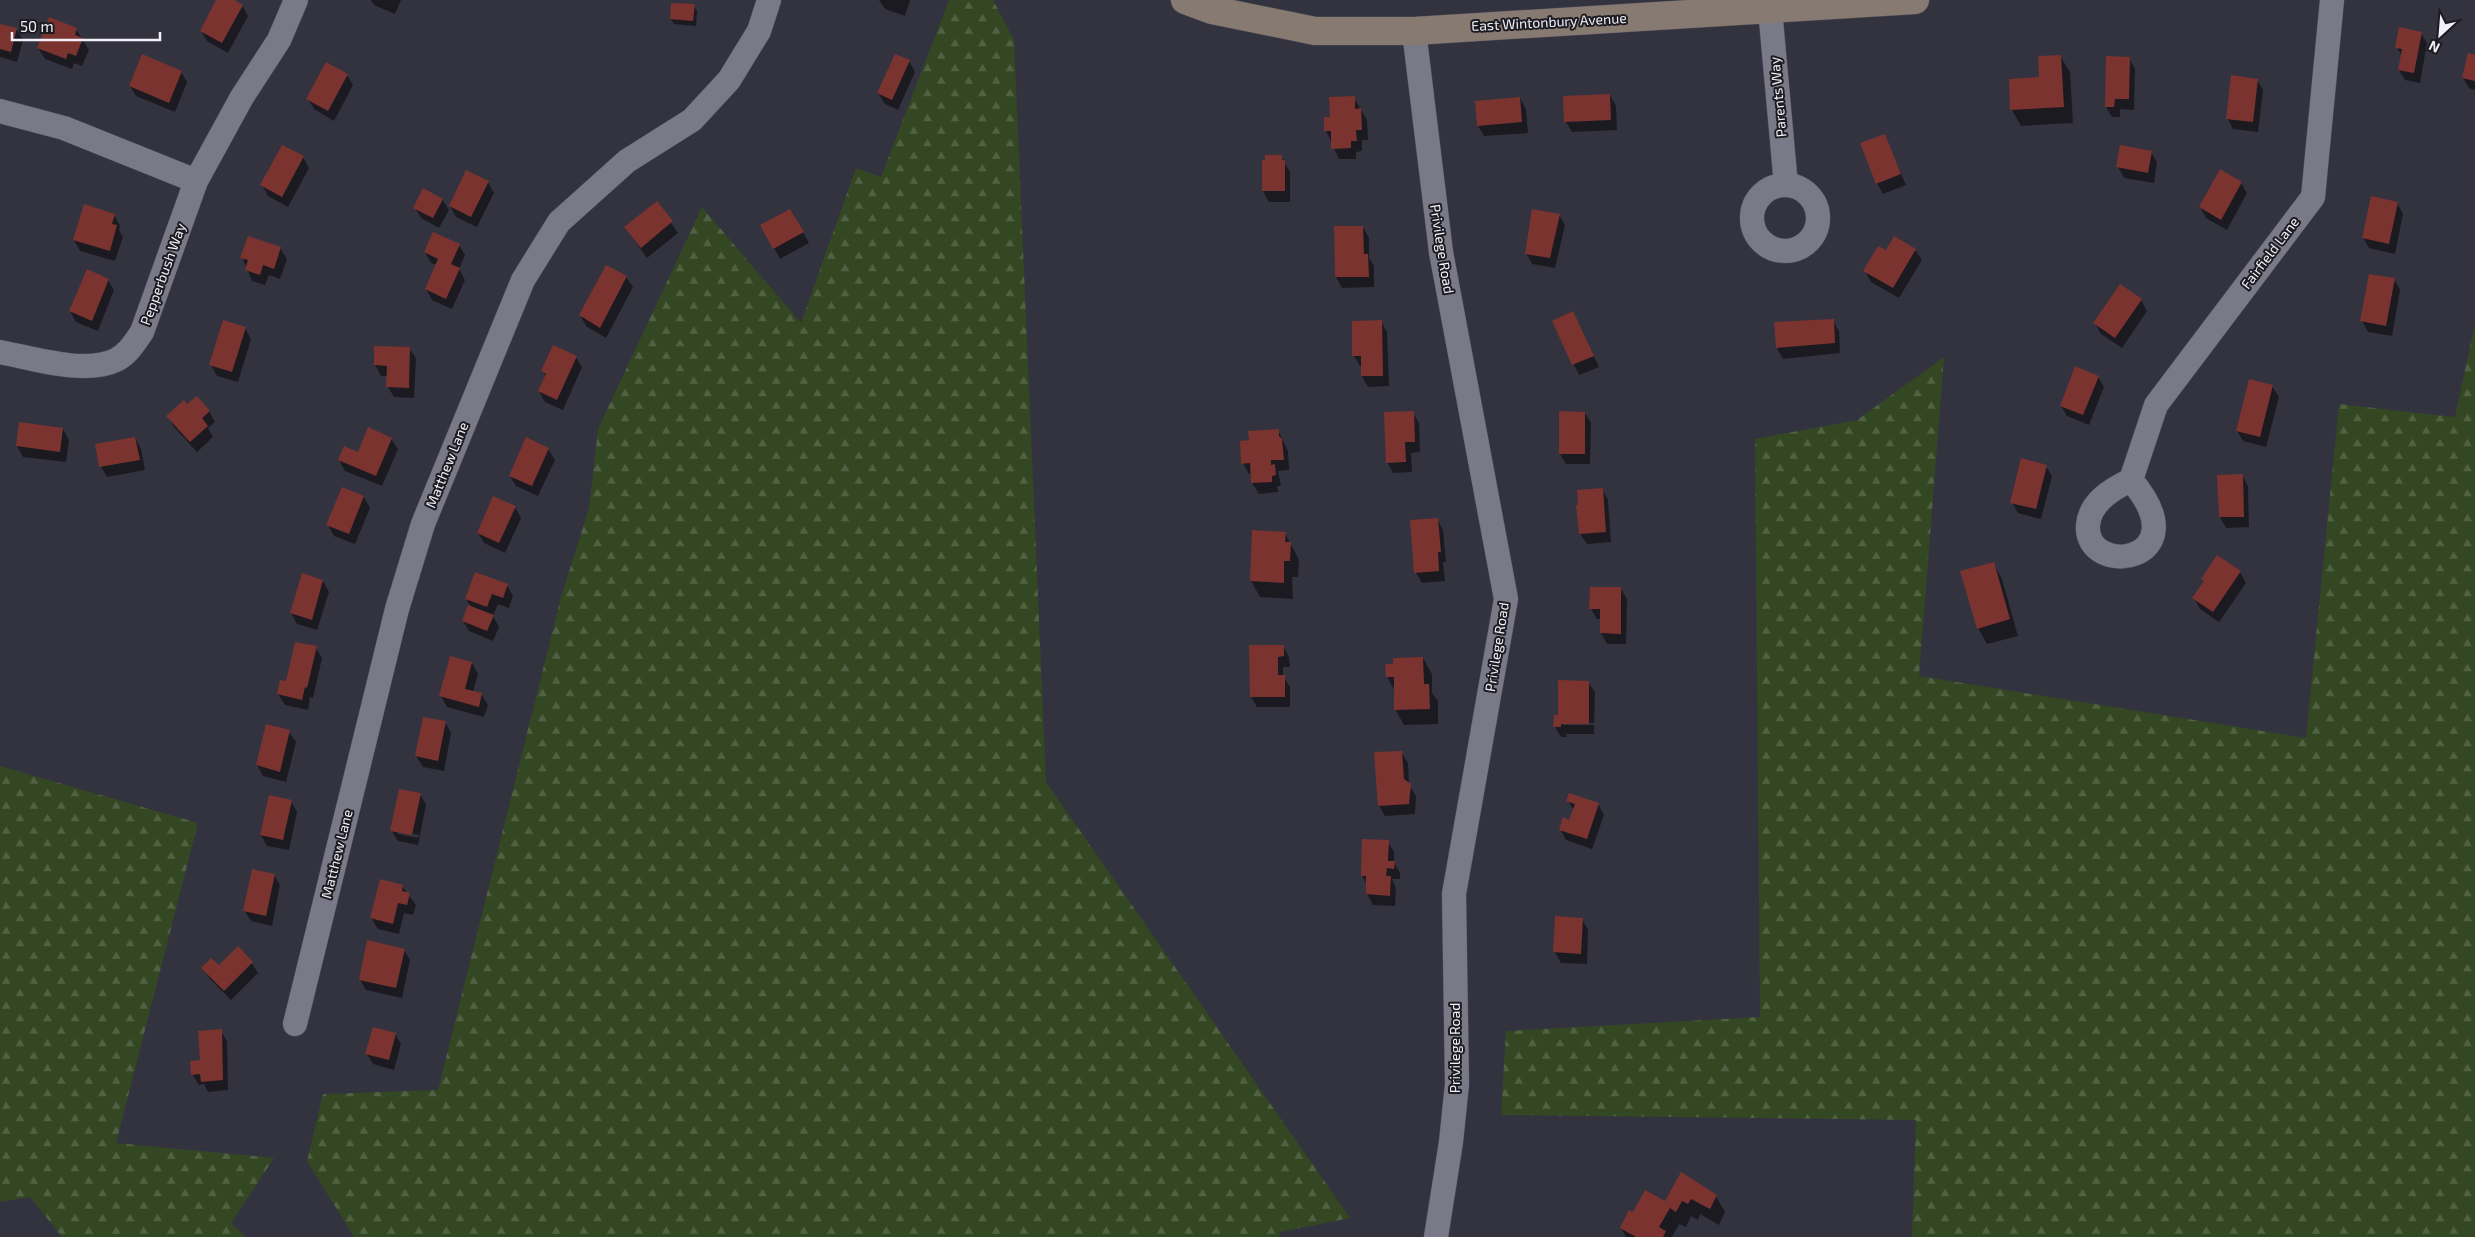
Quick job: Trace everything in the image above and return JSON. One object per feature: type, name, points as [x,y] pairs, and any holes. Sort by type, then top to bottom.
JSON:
[{"type":"main road","name":"East Wintonbury Avenue","points":[[1185,0],[1212,10],[1315,30],[1414,31],[1915,0]]},
{"type":"street","name":"Pepperbush Way","points":[[0,352],[73,366],[100,365],[117,360],[130,349],[142,332],[196,181],[242,97],[279,40],[296,0]]},
{"type":"street","name":"Matthew Lane","points":[[295,1024],[397,609],[423,524],[523,280],[560,222],[627,161],[692,120],[728,80],[759,31],[769,0]]},
{"type":"street","name":"Fairfield Lane","points":[[2131,480],[2156,405],[2313,197],[2332,0]]},
{"type":"street","name":"Parents Way","points":[[1770,9],[1786,185]]},
{"type":"street","name":"Privilege Road","points":[[1414,31],[1441,252],[1506,599],[1454,894],[1457,1084],[1451,1142],[1436,1237]]},
{"type":"street","points":[[0,111],[64,128],[196,181]]},
{"type":"green space","points":[[949,0],[993,0],[1014,40],[1046,782],[1350,1218],[1280,1232],[1279,1237],[354,1237],[307,1161],[323,1094],[438,1090],[561,597],[589,508],[598,429],[702,207],[801,323],[856,168],[881,177]]},
{"type":"green space","points":[[2475,323],[2475,1237],[1912,1237],[1916,1120],[1501,1115],[1506,1031],[1760,1017],[1755,439],[1857,420],[1944,357],[1919,676],[2306,738],[2339,404],[2455,417]]},
{"type":"green space","points":[[0,766],[198,823],[116,1143],[274,1158],[231,1223],[246,1237],[62,1237],[30,1197],[0,1202]]},
{"type":"building","points":[[216,0],[235,0],[243,5],[222,43],[200,31]]},
{"type":"building","points":[[671,3],[695,4],[693,21],[670,19]]},
{"type":"building","points":[[49,17],[77,28],[75,35],[83,38],[76,56],[68,53],[66,59],[37,48]]},
{"type":"building","points":[[0,24],[17,28],[11,52],[0,49]]},
{"type":"building","points":[[2399,27],[2422,32],[2414,73],[2398,70],[2402,49],[2395,48]]},
{"type":"building","points":[[2468,53],[2475,55],[2475,81],[2462,78]]},
{"type":"building","points":[[142,54],[182,71],[169,103],[129,86]]},
{"type":"building","points":[[895,54],[910,60],[892,100],[877,93]]},
{"type":"building","points":[[2061,55],[2064,107],[2010,110],[2009,79],[2039,77],[2038,56]]},
{"type":"building","points":[[2106,56],[2130,57],[2129,99],[2115,99],[2114,107],[2105,107]]},
{"type":"building","points":[[326,62],[348,74],[328,111],[306,99]]},
{"type":"building","points":[[2231,75],[2258,79],[2253,122],[2226,119]]},
{"type":"building","points":[[1610,94],[1611,120],[1564,122],[1563,96]]},
{"type":"building","points":[[1355,96],[1355,109],[1361,108],[1362,130],[1356,130],[1357,141],[1351,141],[1351,148],[1331,149],[1331,131],[1324,131],[1324,117],[1330,117],[1329,97]]},
{"type":"building","points":[[1520,97],[1522,122],[1477,126],[1475,101]]},
{"type":"building","points":[[1885,134],[1901,174],[1876,184],[1860,143]]},
{"type":"building","points":[[282,145],[304,156],[282,197],[260,185]]},
{"type":"building","points":[[2120,145],[2152,151],[2148,173],[2116,167]]},
{"type":"building","points":[[1265,155],[1282,155],[1282,160],[1285,160],[1285,191],[1262,191],[1262,160],[1265,160]]},
{"type":"building","points":[[2220,169],[2242,182],[2221,220],[2199,207]]},
{"type":"building","points":[[466,170],[489,181],[471,217],[449,206]]},
{"type":"building","points":[[423,188],[443,199],[433,218],[413,208]]},
{"type":"building","points":[[2371,196],[2398,202],[2389,244],[2362,238]]},
{"type":"building","points":[[657,201],[673,221],[641,248],[624,227]]},
{"type":"building","points":[[84,204],[115,214],[112,224],[117,225],[110,251],[73,240]]},
{"type":"building","points":[[790,209],[804,232],[773,249],[760,225]]},
{"type":"building","points":[[1532,209],[1560,214],[1550,258],[1525,254]]},
{"type":"building","points":[[1334,226],[1363,226],[1364,254],[1368,254],[1369,277],[1335,277]]},
{"type":"building","points":[[433,232],[460,244],[451,264],[460,268],[446,299],[425,289],[438,259],[424,252]]},
{"type":"building","points":[[248,236],[281,247],[274,269],[263,265],[260,275],[245,270],[248,260],[240,258]]},
{"type":"building","points":[[1894,236],[1916,249],[1893,288],[1863,271],[1878,246],[1886,250]]},
{"type":"building","points":[[606,265],[627,276],[600,328],[579,315]]},
{"type":"building","points":[[87,269],[109,279],[92,321],[69,311]]},
{"type":"building","points":[[2369,274],[2395,278],[2386,326],[2360,321]]},
{"type":"building","points":[[2120,284],[2142,299],[2115,338],[2093,323]]},
{"type":"building","points":[[1573,311],[1594,356],[1572,365],[1552,321]]},
{"type":"building","points":[[1834,319],[1835,343],[1776,348],[1774,322]]},
{"type":"building","points":[[223,320],[246,327],[232,372],[209,365]]},
{"type":"building","points":[[1382,320],[1383,376],[1361,376],[1361,356],[1352,356],[1352,321]]},
{"type":"building","points":[[553,345],[577,356],[557,400],[538,391],[546,374],[541,371]]},
{"type":"building","points":[[374,346],[410,347],[409,388],[386,387],[387,366],[374,365]]},
{"type":"building","points":[[2075,366],[2099,376],[2083,415],[2060,406]]},
{"type":"building","points":[[2249,379],[2273,385],[2260,437],[2236,431]]},
{"type":"building","points":[[197,396],[210,411],[202,418],[208,426],[190,442],[166,416],[184,400],[187,404]]},
{"type":"building","points":[[1414,411],[1415,442],[1405,442],[1406,462],[1386,463],[1384,412]]},
{"type":"building","points":[[1559,411],[1585,412],[1585,454],[1559,454]]},
{"type":"building","points":[[19,422],[63,428],[60,452],[16,446]]},
{"type":"building","points":[[368,427],[392,438],[376,476],[338,460],[344,446],[358,452]]},
{"type":"building","points":[[1279,429],[1284,460],[1271,460],[1271,465],[1275,464],[1276,475],[1272,476],[1272,482],[1251,483],[1250,463],[1241,464],[1240,441],[1249,440],[1248,431]]},
{"type":"building","points":[[135,437],[140,460],[99,467],[95,444]]},
{"type":"building","points":[[526,437],[549,448],[532,486],[509,476]]},
{"type":"building","points":[[2021,458],[2047,465],[2036,509],[2010,503]]},
{"type":"building","points":[[2243,474],[2244,517],[2219,517],[2217,475]]},
{"type":"building","points":[[342,487],[364,496],[349,534],[326,525]]},
{"type":"building","points":[[1603,488],[1606,532],[1579,534],[1576,505],[1578,505],[1577,490]]},
{"type":"building","points":[[493,496],[516,506],[499,543],[477,533]]},
{"type":"building","points":[[1438,518],[1441,552],[1438,552],[1439,571],[1414,573],[1410,520]]},
{"type":"building","points":[[1252,530],[1286,532],[1285,542],[1291,542],[1290,561],[1284,561],[1284,583],[1250,581]]},
{"type":"building","points":[[2217,555],[2241,571],[2213,612],[2192,598],[2204,581],[2201,579]]},
{"type":"building","points":[[1994,562],[2010,619],[1977,629],[1960,571]]},
{"type":"building","points":[[475,572],[508,584],[503,598],[492,594],[487,607],[465,599]]},
{"type":"building","points":[[302,573],[323,580],[312,620],[290,613]]},
{"type":"building","points":[[1590,587],[1621,587],[1621,634],[1600,633],[1600,609],[1589,609]]},
{"type":"building","points":[[468,605],[494,615],[487,631],[462,621]]},
{"type":"building","points":[[295,642],[317,646],[307,688],[305,687],[302,700],[277,694],[280,680],[286,681]]},
{"type":"building","points":[[1249,645],[1284,645],[1284,656],[1278,657],[1278,675],[1285,675],[1285,697],[1250,697]]},
{"type":"building","points":[[450,656],[472,662],[465,689],[482,693],[479,707],[439,696]]},
{"type":"building","points":[[1423,657],[1424,684],[1429,684],[1430,709],[1394,710],[1394,677],[1386,677],[1385,664],[1393,664],[1393,658]]},
{"type":"building","points":[[1558,680],[1589,681],[1589,724],[1561,724],[1561,727],[1553,727],[1554,715],[1558,715]]},
{"type":"building","points":[[423,717],[446,721],[438,761],[415,756]]},
{"type":"building","points":[[266,724],[290,730],[280,772],[256,765]]},
{"type":"building","points":[[1402,751],[1404,779],[1411,784],[1409,804],[1378,806],[1374,752]]},
{"type":"building","points":[[399,789],[421,793],[412,835],[390,831]]},
{"type":"building","points":[[1569,793],[1599,803],[1587,839],[1559,830],[1563,817],[1569,820],[1575,804],[1566,801]]},
{"type":"building","points":[[269,795],[292,800],[283,840],[260,835]]},
{"type":"building","points":[[1362,839],[1389,840],[1388,861],[1395,861],[1394,869],[1387,868],[1386,876],[1391,876],[1390,896],[1366,894],[1366,876],[1361,876]]},
{"type":"building","points":[[252,869],[275,874],[266,916],[243,911]]},
{"type":"building","points":[[380,879],[403,885],[402,891],[410,893],[407,905],[398,903],[393,924],[370,918]]},
{"type":"building","points":[[1555,916],[1583,918],[1581,954],[1553,952]]},
{"type":"building","points":[[367,940],[405,949],[396,988],[359,980]]},
{"type":"building","points":[[238,946],[253,962],[224,991],[201,968],[211,958],[219,965]]},
{"type":"building","points":[[373,1027],[396,1033],[389,1060],[365,1054]]},
{"type":"building","points":[[222,1029],[223,1080],[201,1082],[200,1074],[191,1075],[190,1061],[200,1060],[198,1031]]},
{"type":"building","points":[[1681,1172],[1717,1195],[1710,1209],[1691,1199],[1688,1204],[1682,1201],[1676,1212],[1670,1208],[1659,1227],[1666,1231],[1663,1237],[1636,1237],[1620,1228],[1629,1210],[1633,1212],[1645,1190],[1665,1201]]}]
